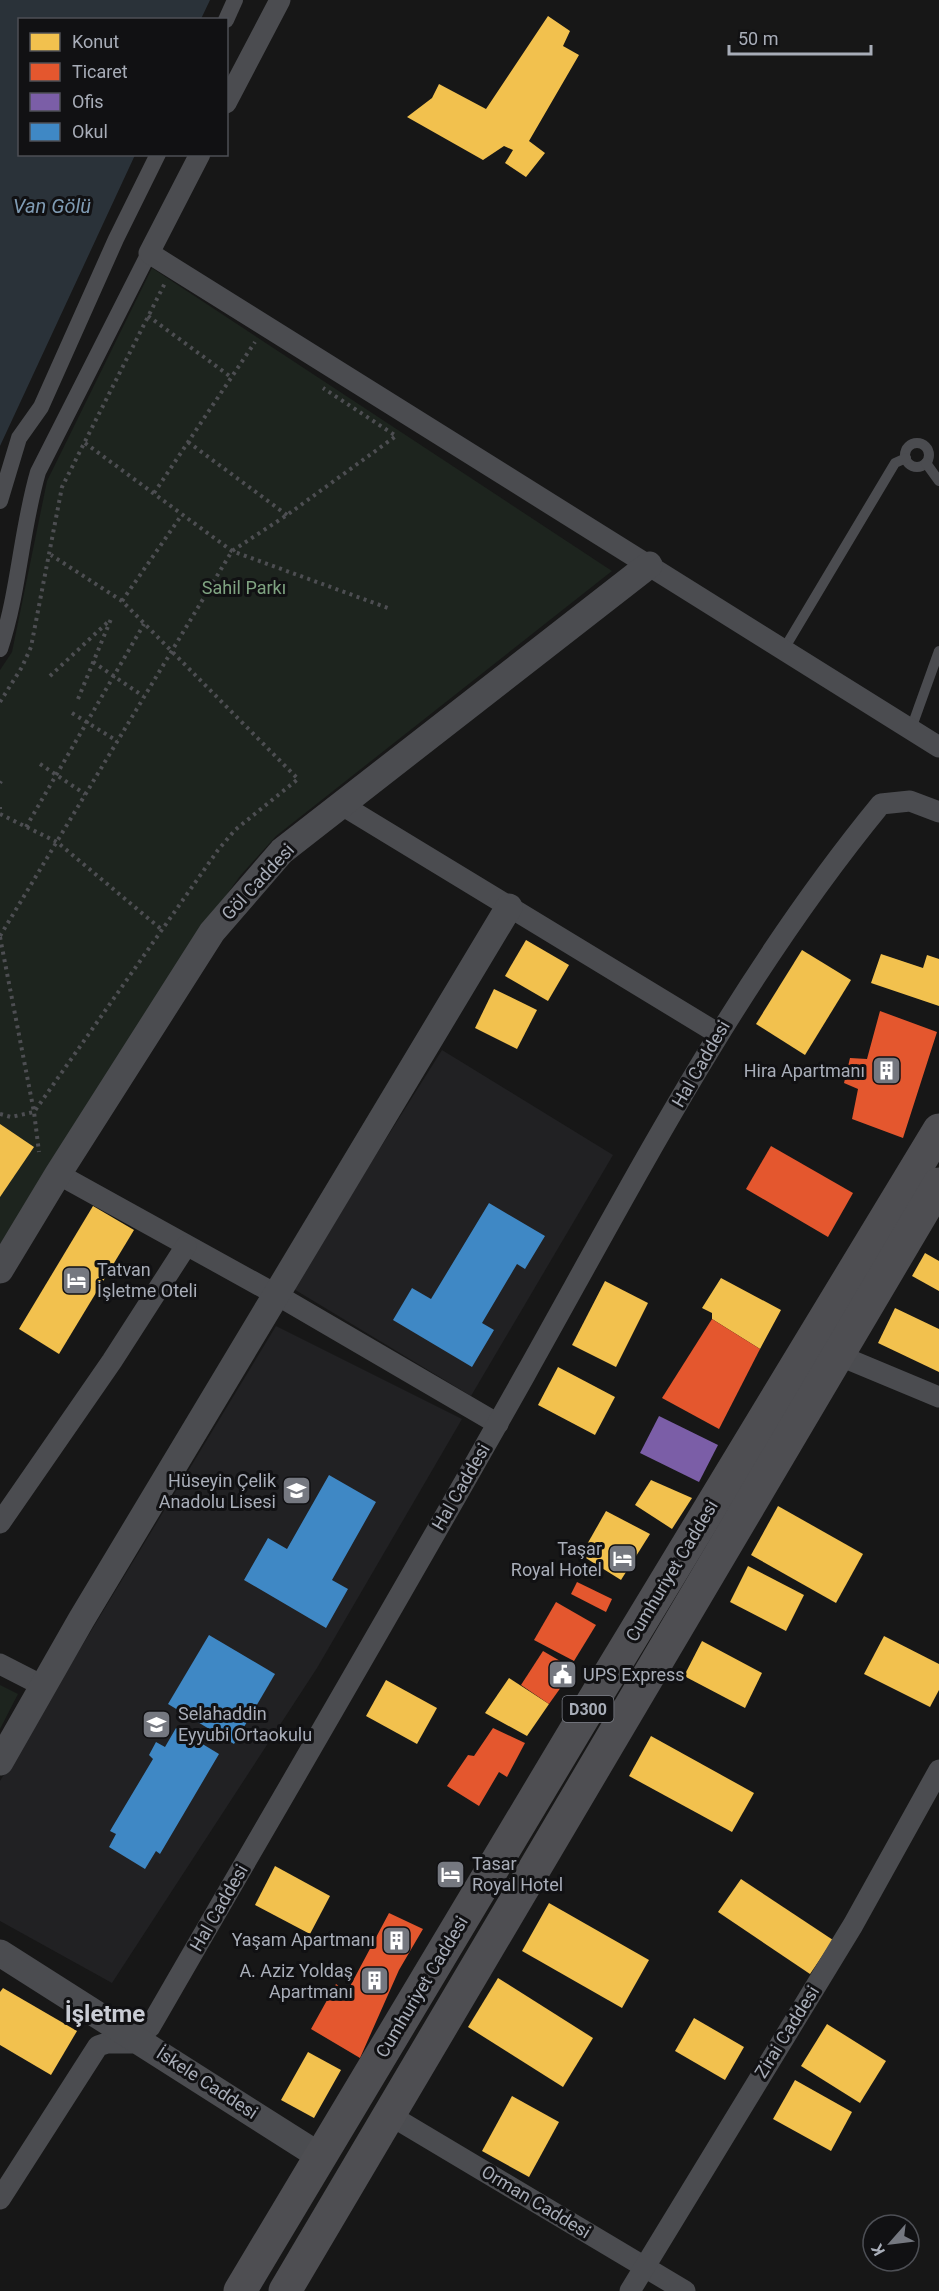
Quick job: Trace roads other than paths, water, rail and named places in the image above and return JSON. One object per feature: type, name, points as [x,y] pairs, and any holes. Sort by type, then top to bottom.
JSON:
[{"type":"highway","name":"Cumhuriyet Caddesi","points":[[240,2291],[939,1130]]},
{"type":"highway","name":"Cumhuriyet Caddesi","points":[[285,2291],[939,1184]]},
{"type":"street","points":[[227,18],[235,0]]},
{"type":"street","points":[[228,99],[280,0]]},
{"type":"street","points":[[0,501],[18,438],[41,408],[116,239],[157,156]]},
{"type":"street","points":[[0,649],[9,616],[28,510],[38,472],[199,156]]},
{"type":"street","points":[[149,253],[260,334],[649,565],[939,747]]},
{"type":"street","name":"Göl Caddesi","points":[[0,1270],[58,1174],[212,932],[282,851],[649,565]]},
{"type":"street","name":"Hal Caddesi","points":[[137,2038],[150,2027],[156,2017],[498,1424],[717,1033],[840,854],[882,804],[910,801],[939,812]]},
{"type":"street","points":[[342,805],[717,1033]]},
{"type":"street","points":[[0,1762],[43,1686],[509,907]]},
{"type":"street","points":[[58,1174],[277,1295],[498,1424]]},
{"type":"street","points":[[0,1523],[112,1361],[186,1246]]},
{"type":"street","points":[[838,1355],[939,1397]]},
{"type":"street","points":[[0,1664],[43,1686]]},
{"type":"street","name":"Zirai Caddesi","points":[[630,2291],[853,1925],[939,1770]]},
{"type":"street","name":"İskele Caddesi","points":[[0,1953],[321,2157]]},
{"type":"street","points":[[0,2199],[98,2046],[107,2043],[132,2043],[137,2038]]},
{"type":"street","name":"Orman Caddesi","points":[[388,2114],[685,2291]]},
{"type":"lane","points":[[906,458],[909,446],[922,444],[930,455],[926,463]]},
{"type":"lane","points":[[906,458],[913,466],[926,463]]},
{"type":"lane","points":[[784,649],[895,463],[906,458]]},
{"type":"lane","points":[[926,463],[939,481]]},
{"type":"lane","points":[[910,729],[939,651]]},
{"type":"water","name":"Van Gölü","points":[[0,0],[210,0],[201,18],[18,18],[18,156],[135,156],[0,446]]},
{"type":"place","name":"Hira Apartmanı","points":[[886,1071]]},
{"type":"place","name":"Tatvan İşletme Oteli","points":[[76,1280]]},
{"type":"place","name":"Hüseyin Çelik Anadolu Lisesi","points":[[297,1491]]},
{"type":"place","name":"Taşar Royal Hotel","points":[[623,1559]]},
{"type":"place","name":"UPS Express","points":[[562,1675]]},
{"type":"place","name":"Selahaddin Eyyubi Ortaokulu","points":[[157,1724]]},
{"type":"place","name":"Tasar Royal Hotel","points":[[451,1874]]},
{"type":"place","name":"Yaşam Apartmanı","points":[[396,1940]]},
{"type":"place","name":"A. Aziz Yoldaş Apartmanı","points":[[374,1981]]},
{"type":"district","name":"İşletme","points":[[105,2014]]},
{"type":"park label","name":"Sahil Parkı","points":[[244,588]]}]
